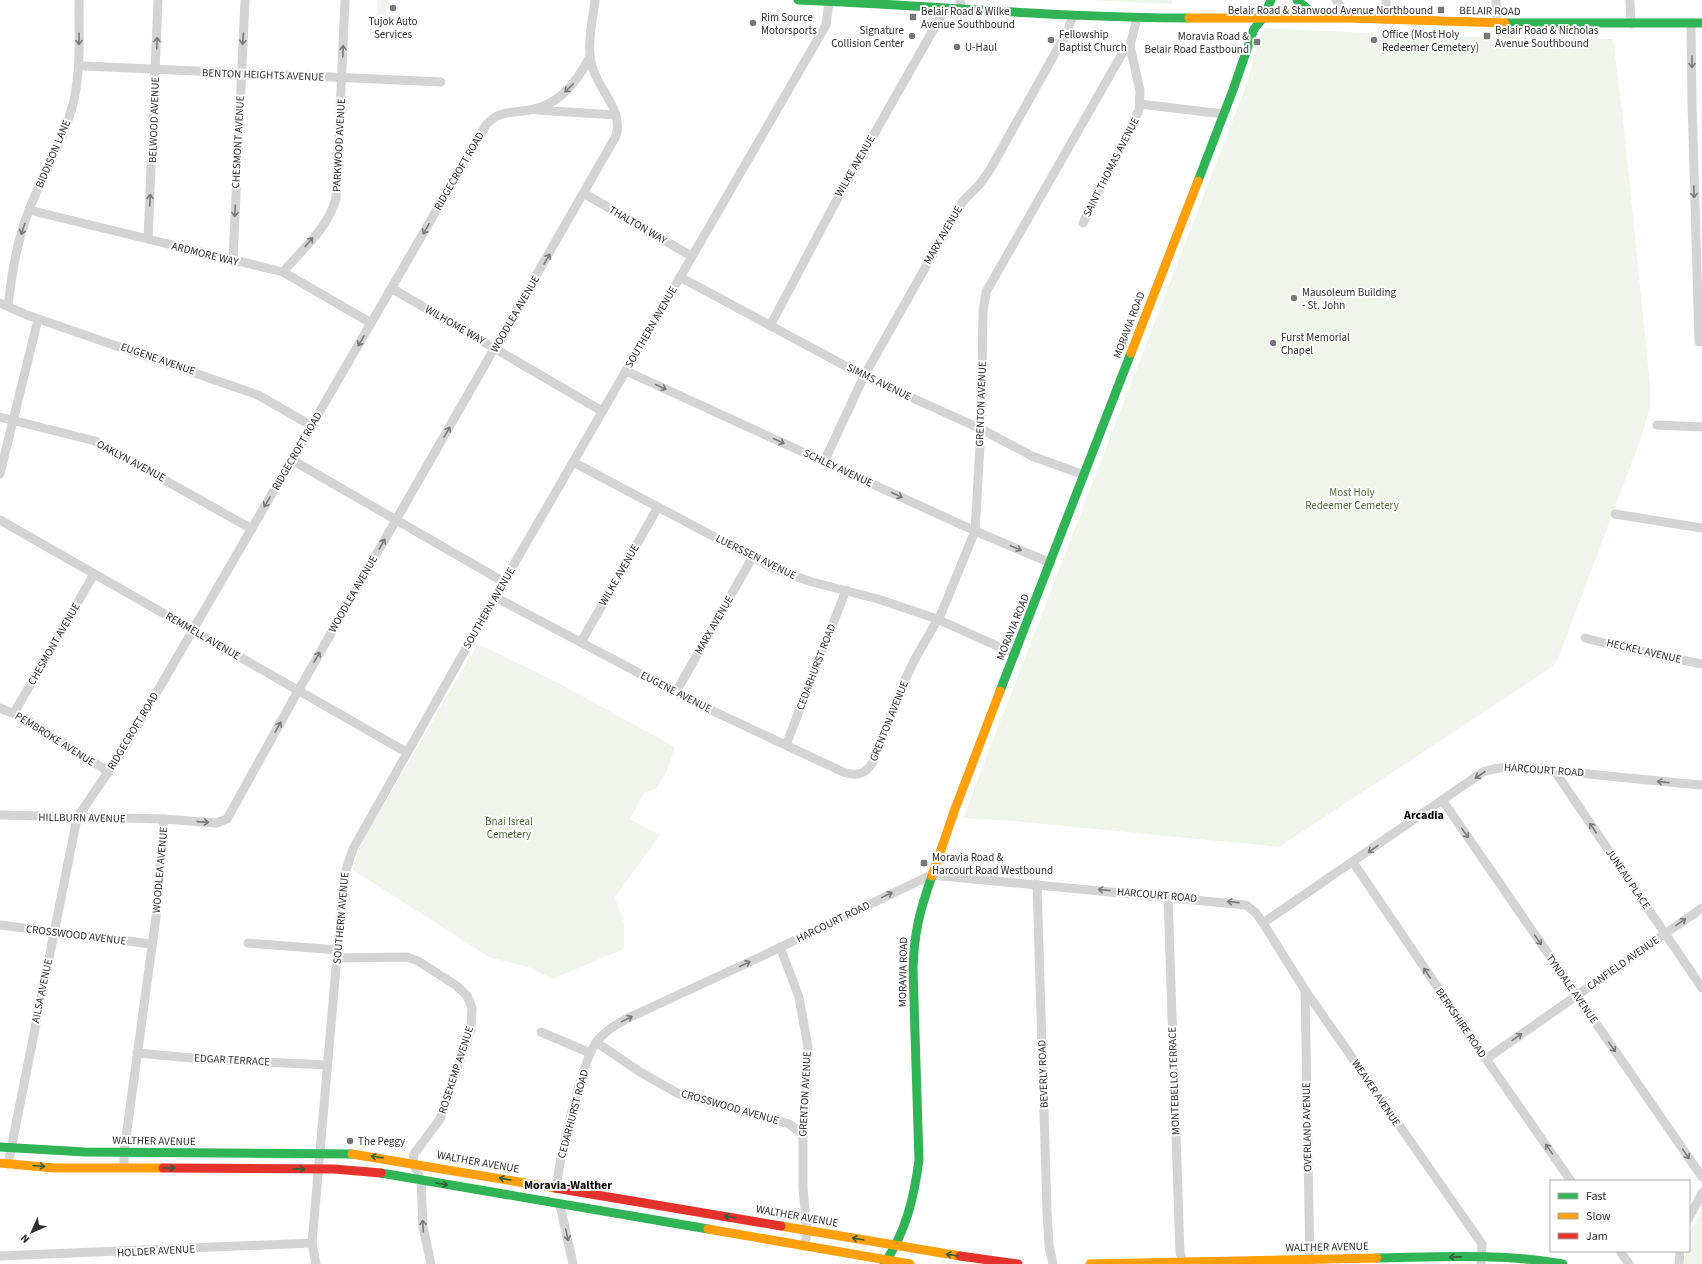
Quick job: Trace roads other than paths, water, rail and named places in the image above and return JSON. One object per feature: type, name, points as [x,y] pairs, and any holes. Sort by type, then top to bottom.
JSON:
[{"type":"main road","name":"BELAIR ROAD","points":[[798,0],[874,2],[945,9],[1138,18],[1349,18],[1497,23],[1702,23]]},
{"type":"main road","points":[[1261,0],[1263,18]]},
{"type":"main road","name":"MORAVIA ROAD","points":[[885,1262],[896,1246],[908,1221],[914,1202],[918,1173],[914,944],[919,913],[931,875],[1223,114],[1254,29],[1263,18],[1271,0]]},
{"type":"main road","points":[[1297,0],[1311,12],[1326,18]]},
{"type":"main road","name":"WALTHER AVENUE","points":[[0,1147],[85,1152],[344,1153],[413,1163],[896,1246],[1018,1264]]},
{"type":"main road","points":[[4,1163],[53,1168],[124,1167],[320,1169],[373,1172],[805,1246],[885,1262],[910,1264]]},
{"type":"main road","points":[[557,1188],[560,1205]]},
{"type":"main road","name":"WALTHER AVENUE","points":[[1090,1264],[1536,1259],[1563,1264]]},
{"type":"street","name":"BIDDISON LANE","points":[[4,304],[19,241],[29,210],[68,119],[74,100],[79,66],[80,0]]},
{"type":"street","name":"BELWOOD AVENUE","points":[[148,239],[158,0]]},
{"type":"street","name":"CHESMONT AVENUE","points":[[233,260],[245,0]]},
{"type":"street","name":"PARKWOOD AVENUE","points":[[283,272],[324,224],[335,205],[345,0]]},
{"type":"street","name":"WOODLEA AVENUE","points":[[124,1167],[124,1152],[159,886],[164,819],[216,823],[227,819],[395,519],[585,194],[616,136],[619,125],[614,107],[596,79],[590,56],[595,0]]},
{"type":"street","points":[[960,0],[962,10]]},
{"type":"street","points":[[1336,0],[1349,18]]},
{"type":"street","points":[[1386,0],[1386,20]]},
{"type":"street","points":[[1496,0],[1497,23]]},
{"type":"street","points":[[1630,0],[1630,24]]},
{"type":"street","name":"SOUTHERN AVENUE","points":[[316,1264],[312,1244],[320,1169],[327,1065],[344,876],[349,858],[359,834],[691,256],[826,25],[829,2]]},
{"type":"street","name":"WILKE AVENUE","points":[[770,326],[834,205],[945,9]]},
{"type":"street","name":"MARX AVENUE","points":[[824,462],[864,376],[958,208],[964,199],[980,184],[991,168],[1068,30],[1073,15]]},
{"type":"street","name":"SAINT THOMAS AVENUE","points":[[1083,223],[1135,121],[1140,104],[1140,92],[1130,46],[1138,18]]},
{"type":"street","points":[[1691,23],[1699,250],[1699,342]]},
{"type":"street","name":"GRENTON AVENUE","points":[[861,775],[871,766],[874,760],[900,690],[941,614],[975,531],[981,429],[983,311],[986,292],[1122,54],[1130,46]]},
{"type":"street","name":"RIDGECROFT ROAD","points":[[532,110],[555,100],[568,90],[583,71],[590,56]]},
{"type":"street","name":"BENTON HEIGHTS AVENUE","points":[[85,66],[441,82]]},
{"type":"street","points":[[1140,104],[1223,114]]},
{"type":"street","name":"RIDGECROFT ROAD","points":[[77,818],[109,772],[193,631],[486,126],[495,116],[502,113],[532,110],[616,115]]},
{"type":"street","name":"THALTON WAY","points":[[585,194],[691,256]]},
{"type":"street","name":"ARDMORE WAY","points":[[29,210],[283,272],[371,323]]},
{"type":"street","name":"SIMMS AVENUE","points":[[680,277],[864,376],[981,429],[1032,456],[1084,476]]},
{"type":"street","name":"WILHOME WAY","points":[[391,288],[602,411]]},
{"type":"street","name":"EUGENE AVENUE","points":[[4,304],[38,319],[258,395],[312,426]]},
{"type":"street","points":[[0,474],[38,319]]},
{"type":"street","name":"SCHLEY AVENUE","points":[[626,370],[975,531],[1051,563]]},
{"type":"street","name":"OAKLYN AVENUE","points":[[0,417],[95,441],[252,529]]},
{"type":"street","points":[[1657,425],[1702,427]]},
{"type":"street","points":[[292,460],[504,582]]},
{"type":"street","name":"LUERSSEN AVENUE","points":[[573,462],[752,558],[792,576],[846,590],[937,619],[1015,654]]},
{"type":"street","name":"WILKE AVENUE","points":[[580,642],[658,507]]},
{"type":"street","points":[[1615,514],[1702,528]]},
{"type":"street","name":"REMMELL AVENUE","points":[[0,520],[406,752]]},
{"type":"street","name":"MARX AVENUE","points":[[676,692],[752,558]]},
{"type":"street","name":"CHESMONT AVENUE","points":[[14,713],[94,574]]},
{"type":"street","name":"CEDARHURST ROAD","points":[[786,745],[846,590]]},
{"type":"street","name":"EUGENE AVENUE","points":[[495,597],[676,692],[843,772],[851,775],[861,775]]},
{"type":"street","name":"HECKEL AVENUE","points":[[1586,638],[1624,648],[1702,664]]},
{"type":"street","name":"PEMBROKE AVENUE","points":[[0,708],[14,713],[109,772]]},
{"type":"street","name":"HARCOURT ROAD","points":[[596,1042],[607,1030],[626,1019],[931,875],[1242,903],[1253,909],[1263,923],[1483,772],[1493,768],[1508,766],[1702,785]]},
{"type":"street","name":"JUNEAU PLACE","points":[[1554,770],[1702,988]]},
{"type":"street","name":"TYNDALE AVENUE","points":[[1443,800],[1702,1177]]},
{"type":"street","name":"HILLBURN AVENUE","points":[[0,815],[164,819]]},
{"type":"street","name":"AILSA AVENUE","points":[[4,1163],[10,1148],[77,818]]},
{"type":"street","name":"BERKSHIRE ROAD","points":[[1353,862],[1486,1060],[1570,1180]]},
{"type":"street","name":"BEVERLY ROAD","points":[[1037,884],[1047,1211],[1050,1251],[1053,1264]]},
{"type":"street","name":"MONTEBELLO TERRACE","points":[[1168,897],[1177,1186],[1180,1253],[1183,1263]]},
{"type":"street","name":"CANFIELD AVENUE","points":[[1486,1060],[1702,908]]},
{"type":"street","name":"WEAVER AVENUE","points":[[1263,923],[1305,990],[1482,1244],[1481,1260]]},
{"type":"street","name":"CROSSWOOD AVENUE","points":[[0,925],[151,944]]},
{"type":"street","points":[[248,943],[338,954]]},
{"type":"street","name":"GRENTON AVENUE","points":[[780,947],[799,997],[806,1031],[808,1063],[803,1134],[803,1189],[807,1230],[805,1246]]},
{"type":"street","name":"ROSEKEMP AVENUE","points":[[338,954],[407,958],[418,961],[457,986],[467,996],[472,1008],[471,1029],[440,1119],[414,1154],[413,1163]]},
{"type":"street","name":"OVERLAND AVENUE","points":[[1305,990],[1310,1262]]},
{"type":"street","points":[[541,1032],[590,1053]]},
{"type":"street","name":"CEDARHURST ROAD","points":[[557,1188],[557,1178],[563,1150],[581,1081],[590,1053],[596,1042]]},
{"type":"street","name":"CROSSWOOD AVENUE","points":[[596,1042],[640,1072],[679,1094],[789,1124],[803,1134]]},
{"type":"street","name":"EDGAR TERRACE","points":[[137,1053],[203,1059],[327,1065]]},
{"type":"street","points":[[413,1163],[421,1180],[423,1228],[431,1264]]},
{"type":"street","points":[[1690,1216],[1702,1193]]},
{"type":"street","points":[[560,1205],[573,1264]]},
{"type":"street","name":"HOLDER AVENUE","points":[[5,1259],[312,1244]]},
{"type":"street","points":[[1621,1252],[1629,1264]]},
{"type":"street","points":[[1679,1264],[1680,1252]]},
{"type":"place","name":"Tujok Auto Services","points":[[393,8]]},
{"type":"place","name":"Belair Road & Stanwood Avenue Northbound","points":[[1441,10]]},
{"type":"place","name":"Belair Road & Wilke Avenue Southbound","points":[[913,17]]},
{"type":"place","name":"Rim Source Motorsports","points":[[753,23]]},
{"type":"place","name":"Signature Collision Center","points":[[912,36]]},
{"type":"place","name":"Belair Road & Nicholas Avenue Southbound","points":[[1487,36]]},
{"type":"place","name":"Fellowship Baptist Church","points":[[1051,40]]},
{"type":"place","name":"Office (Most Holy Redeemer Cemetery)","points":[[1374,40]]},
{"type":"place","name":"Moravia Road & Belair Road Eastbound","points":[[1257,42]]},
{"type":"place","name":"U-Haul","points":[[957,47]]},
{"type":"place","name":"Mausoleum Building - St. John","points":[[1294,298]]},
{"type":"place","name":"Furst Memorial Chapel","points":[[1273,343]]},
{"type":"place","name":"Moravia Road & Harcourt Road Westbound","points":[[924,863]]},
{"type":"place","name":"The Peggy","points":[[350,1141]]},
{"type":"district","name":"Arcadia","points":[[1424,815]]},
{"type":"district","name":"Moravia-Walther","points":[[568,1185]]},
{"type":"park label","name":"Most Holy Redeemer Cemetery","points":[[1352,498]]},
{"type":"park label","name":"Bnai Isreal Cemetery","points":[[509,827]]}]
